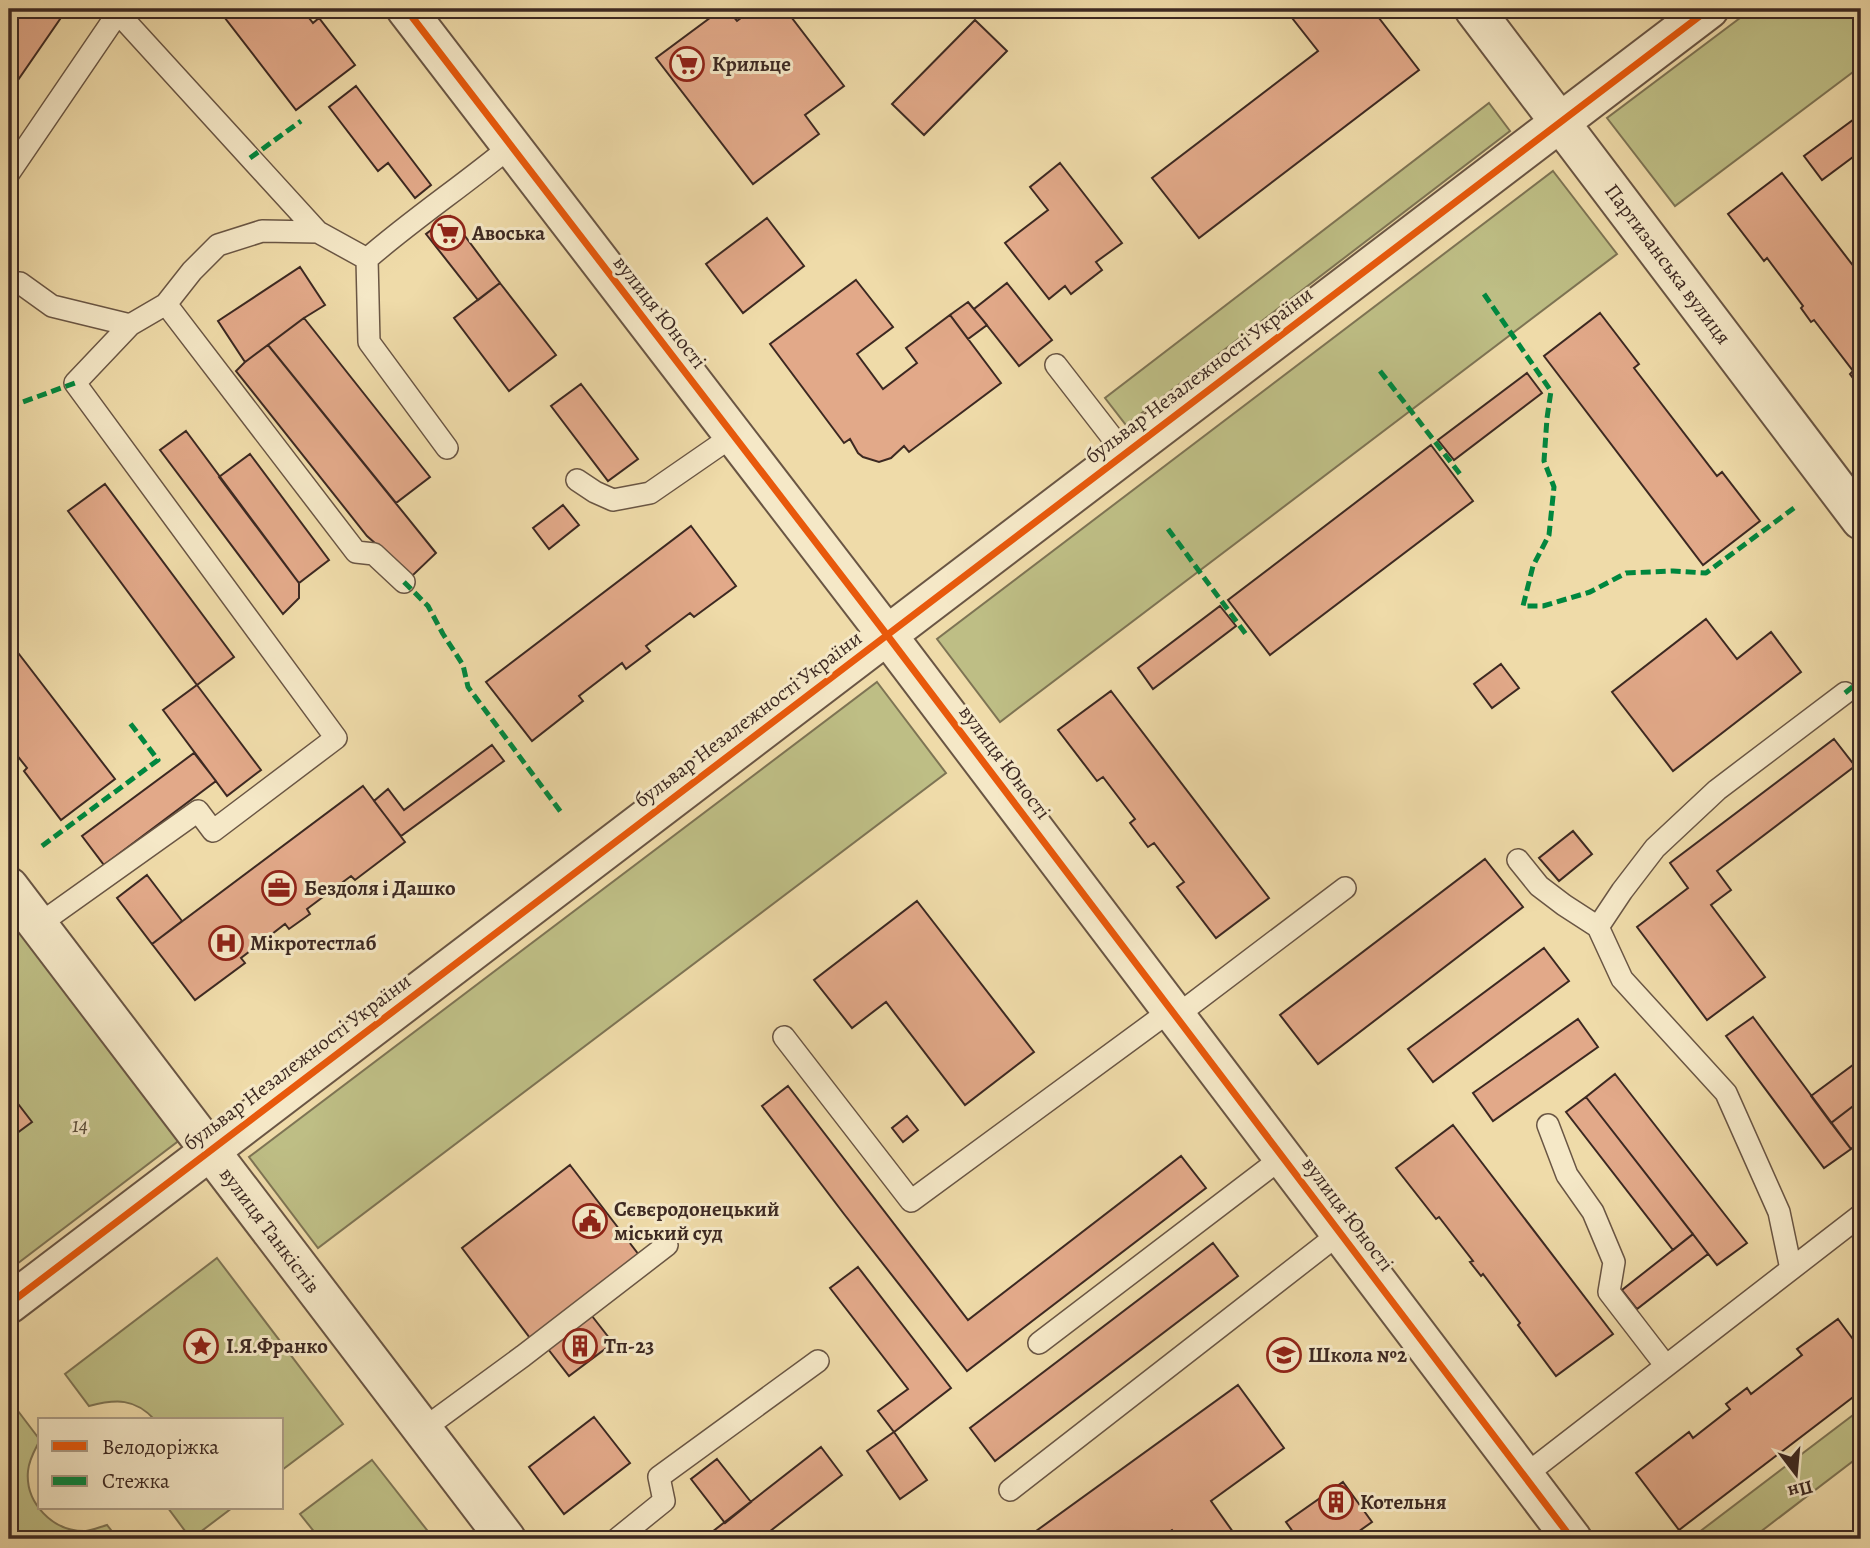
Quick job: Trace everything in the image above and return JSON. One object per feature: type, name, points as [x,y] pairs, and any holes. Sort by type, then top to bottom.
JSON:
[{"type":"street","name":"вулиця Юності","points":[[407,9],[887,635],[1572,1539]]},
{"type":"street","name":"Партизанська вулиця","points":[[1474,9],[1861,520]]},
{"type":"street","name":"бульвар Незалежності України","points":[[9,1304],[1709,9]]},
{"type":"street","name":"вулиця Танкістів","points":[[9,887],[506,1539]]},
{"type":"lane","points":[[9,173],[120,11],[318,233],[367,259]]},
{"type":"lane","points":[[447,448],[369,342],[367,259],[398,231],[511,146]]},
{"type":"lane","points":[[38,925],[198,811],[213,831],[336,738],[75,383],[130,325],[166,304],[192,271],[218,245],[262,231],[318,233]]},
{"type":"lane","points":[[9,283],[20,282],[52,306],[130,325]]},
{"type":"lane","points":[[166,304],[356,552],[374,554],[404,582]]},
{"type":"lane","points":[[1056,365],[1125,454]]},
{"type":"lane","points":[[578,480],[595,492],[613,499],[650,493],[734,435]]},
{"type":"lane","points":[[1598,926],[1655,848],[1699,806],[1845,693]]},
{"type":"lane","points":[[1518,860],[1539,886],[1598,926],[1622,979],[1726,1093],[1779,1212],[1791,1269]]},
{"type":"lane","points":[[784,1037],[911,1201],[1345,888]]},
{"type":"lane","points":[[1548,1125],[1567,1175],[1593,1212],[1614,1262],[1609,1292],[1666,1366]]},
{"type":"lane","points":[[1039,1343],[1283,1157]]},
{"type":"lane","points":[[1524,1476],[1861,1215]]},
{"type":"lane","points":[[1010,1490],[1340,1233]]},
{"type":"lane","points":[[422,1430],[667,1245]]},
{"type":"lane","points":[[617,1539],[664,1501],[659,1476],[818,1361]]},
{"type":"green space","points":[[1752,9],[1861,9],[1861,66],[1675,206],[1607,118]]},
{"type":"green space","points":[[1489,103],[1510,131],[1126,425],[1105,398]]},
{"type":"green space","points":[[1553,171],[1617,254],[1000,722],[937,639]]},
{"type":"green space","points":[[877,682],[946,773],[318,1248],[249,1157]]},
{"type":"green space","name":"14","points":[[9,913],[181,1139],[9,1270]]},
{"type":"green space","points":[[217,1258],[343,1424],[284,1468],[284,1418],[153,1418],[140,1408],[125,1402],[89,1406],[65,1374]]},
{"type":"green space","points":[[1861,1409],[1861,1455],[1751,1539],[1690,1539]]},
{"type":"green space","points":[[18,1411],[38,1437],[28,1471],[28,1483],[38,1510],[52,1521],[74,1530],[86,1531],[107,1525],[118,1539],[9,1539],[9,1417]]},
{"type":"green space","points":[[372,1460],[434,1539],[320,1539],[300,1514]]},
{"type":"green space","points":[[169,1510],[229,1510],[191,1539]]},
{"type":"building","points":[[9,9],[67,9],[9,93]]},
{"type":"building","points":[[218,9],[302,9],[313,23],[319,18],[355,65],[296,110]]},
{"type":"building","points":[[722,9],[727,9],[737,21],[753,9],[785,9],[844,86],[805,115],[819,134],[753,184],[656,58]]},
{"type":"building","points":[[1285,9],[1372,9],[1419,70],[1199,238],[1152,178],[1318,51]]},
{"type":"building","points":[[975,20],[1007,51],[924,135],[892,104]]},
{"type":"building","points":[[356,86],[431,185],[415,198],[388,163],[378,171],[329,107]]},
{"type":"building","points":[[1861,114],[1861,151],[1822,180],[1804,156]]},
{"type":"building","points":[[1060,163],[1122,243],[1096,262],[1102,270],[1071,294],[1065,286],[1049,299],[1005,243],[1048,210],[1030,187]]},
{"type":"building","points":[[1782,173],[1861,276],[1861,389],[1850,374],[1853,371],[1814,320],[1811,322],[1801,308],[1803,306],[1767,258],[1764,261],[1728,214]]},
{"type":"building","points":[[450,216],[500,283],[478,300],[426,234]]},
{"type":"building","points":[[767,218],[804,266],[743,313],[706,264]]},
{"type":"building","points":[[300,267],[325,305],[245,362],[218,321]]},
{"type":"building","points":[[856,280],[893,327],[857,354],[883,389],[917,363],[906,348],[950,315],[1001,383],[909,452],[904,446],[891,458],[879,462],[863,457],[850,439],[844,443],[770,344]]},
{"type":"building","points":[[500,283],[556,355],[509,391],[454,318]]},
{"type":"building","points":[[1007,283],[1052,340],[1019,366],[974,309]]},
{"type":"building","points":[[968,302],[987,325],[968,339],[950,315]]},
{"type":"building","points":[[1600,313],[1639,364],[1634,368],[1717,476],[1722,472],[1760,521],[1703,565],[1544,356]]},
{"type":"building","points":[[304,318],[430,477],[396,503],[268,345]]},
{"type":"building","points":[[268,345],[436,553],[412,576],[367,536],[236,371]]},
{"type":"building","points":[[1527,373],[1542,393],[1454,460],[1438,440]]},
{"type":"building","points":[[581,384],[638,459],[608,481],[551,406]]},
{"type":"building","points":[[186,431],[299,583],[299,598],[283,614],[160,450]]},
{"type":"building","points":[[1431,445],[1473,501],[1270,655],[1228,600]]},
{"type":"building","points":[[250,454],[329,560],[299,583],[219,477]]},
{"type":"building","points":[[105,484],[234,657],[197,685],[68,511]]},
{"type":"building","points":[[563,505],[579,525],[549,549],[533,528]]},
{"type":"building","points":[[691,526],[736,586],[694,617],[690,613],[646,646],[650,651],[626,669],[622,663],[579,696],[583,701],[532,741],[486,682]]},
{"type":"building","points":[[1220,606],[1236,626],[1153,689],[1138,668]]},
{"type":"building","points":[[1706,619],[1737,659],[1771,632],[1801,672],[1673,771],[1612,692]]},
{"type":"building","points":[[9,641],[115,779],[61,820],[24,771],[27,768],[9,745]]},
{"type":"building","points":[[1501,664],[1519,688],[1492,708],[1474,684]]},
{"type":"building","points":[[197,685],[261,770],[227,796],[163,710]]},
{"type":"building","points":[[1111,691],[1269,898],[1216,938],[1177,887],[1184,882],[1154,843],[1148,847],[1130,823],[1135,819],[1103,777],[1097,781],[1058,730]]},
{"type":"building","points":[[1834,739],[1855,766],[1717,871],[1731,890],[1711,905],[1765,977],[1707,1020],[1637,927],[1688,888],[1670,863]]},
{"type":"building","points":[[492,745],[504,761],[401,836],[374,801],[388,789],[404,810]]},
{"type":"building","points":[[194,753],[216,781],[104,865],[82,836]]},
{"type":"building","points":[[363,786],[405,842],[355,880],[351,876],[307,909],[310,914],[289,929],[285,924],[241,958],[245,963],[195,1000],[152,944]]},
{"type":"building","points":[[1573,831],[1592,854],[1559,881],[1539,858]]},
{"type":"building","points":[[1485,859],[1523,907],[1318,1064],[1280,1015]]},
{"type":"building","points":[[147,875],[182,921],[152,944],[117,898]]},
{"type":"building","points":[[917,901],[1034,1052],[965,1105],[886,1002],[852,1028],[814,980]]},
{"type":"building","points":[[1544,948],[1569,981],[1433,1082],[1408,1049]]},
{"type":"building","points":[[1753,1017],[1851,1149],[1824,1168],[1726,1036]]},
{"type":"building","points":[[1578,1019],[1598,1047],[1493,1121],[1473,1093]]},
{"type":"building","points":[[1861,1059],[1861,1100],[1831,1123],[1811,1096]]},
{"type":"building","points":[[1615,1074],[1747,1243],[1717,1265],[1586,1097]]},
{"type":"building","points":[[788,1086],[968,1320],[1181,1156],[1206,1188],[967,1371],[762,1106]]},
{"type":"building","points":[[9,1092],[32,1122],[9,1139]]},
{"type":"building","points":[[1586,1097],[1693,1234],[1673,1250],[1566,1112]]},
{"type":"building","points":[[1861,1100],[1861,1141],[1851,1149],[1831,1123]]},
{"type":"building","points":[[907,1116],[918,1130],[903,1142],[892,1128]]},
{"type":"building","points":[[1453,1125],[1613,1334],[1556,1376],[1518,1325],[1520,1323],[1483,1274],[1481,1276],[1470,1262],[1473,1261],[1396,1168]]},
{"type":"building","points":[[570,1165],[639,1255],[530,1338],[462,1248]]},
{"type":"building","points":[[1693,1234],[1708,1254],[1637,1309],[1622,1290]]},
{"type":"building","points":[[1213,1243],[1238,1276],[995,1461],[970,1428]]},
{"type":"building","points":[[858,1267],[951,1388],[894,1432],[878,1411],[908,1389],[830,1288]]},
{"type":"building","name":"Тп-23","points":[[592,1316],[613,1343],[569,1376],[548,1349]]},
{"type":"building","points":[[1838,1319],[1861,1350],[1861,1391],[1679,1530],[1636,1473],[1689,1432],[1693,1438],[1730,1409],[1726,1404],[1747,1388],[1751,1394],[1802,1355],[1797,1349]]},
{"type":"building","points":[[1238,1385],[1284,1448],[1211,1501],[1238,1539],[1179,1539],[1172,1530],[1158,1539],[1025,1539]]},
{"type":"building","points":[[594,1417],[630,1463],[564,1514],[529,1467]]},
{"type":"building","points":[[894,1432],[927,1480],[900,1499],[867,1451]]},
{"type":"building","points":[[821,1447],[842,1475],[760,1539],[703,1539]]},
{"type":"building","points":[[717,1459],[751,1502],[725,1523],[691,1479]]},
{"type":"building","name":"Котельня","points":[[1343,1482],[1372,1522],[1348,1539],[1298,1539],[1286,1522]]},
{"type":"marked path","points":[[250,158],[301,121]]},
{"type":"marked path","points":[[1484,294],[1551,391],[1544,461],[1554,487],[1549,535],[1533,566],[1523,606],[1543,606],[1590,592],[1626,573],[1706,573],[1794,508]]},
{"type":"marked path","points":[[1380,371],[1460,474]]},
{"type":"marked path","points":[[9,407],[75,383]]},
{"type":"marked path","points":[[1168,529],[1248,637]]},
{"type":"marked path","points":[[404,582],[428,606],[463,665],[468,687],[563,815]]},
{"type":"marked path","points":[[1845,693],[1861,680]]},
{"type":"marked path","points":[[42,846],[158,760],[130,723]]},
{"type":"cycle path","points":[[406,9],[887,635],[1572,1539]]},
{"type":"cycle path","points":[[9,1304],[1709,9]]},
{"type":"place","name":"Крильце","points":[[687,64]]},
{"type":"place","name":"Авоська","points":[[448,233]]},
{"type":"place","name":"Бездоля і Дашко","points":[[279,888]]},
{"type":"place","name":"Мікротестлаб","points":[[226,943]]},
{"type":"place","name":"Сєвєродонецький міський суд","points":[[590,1221]]},
{"type":"place","name":"І.Я.Франко","points":[[201,1346]]},
{"type":"place","name":"Тп-23","points":[[580,1346]]},
{"type":"place","name":"Школа №2","points":[[1284,1355]]},
{"type":"place","name":"Котельня","points":[[1336,1502]]}]
